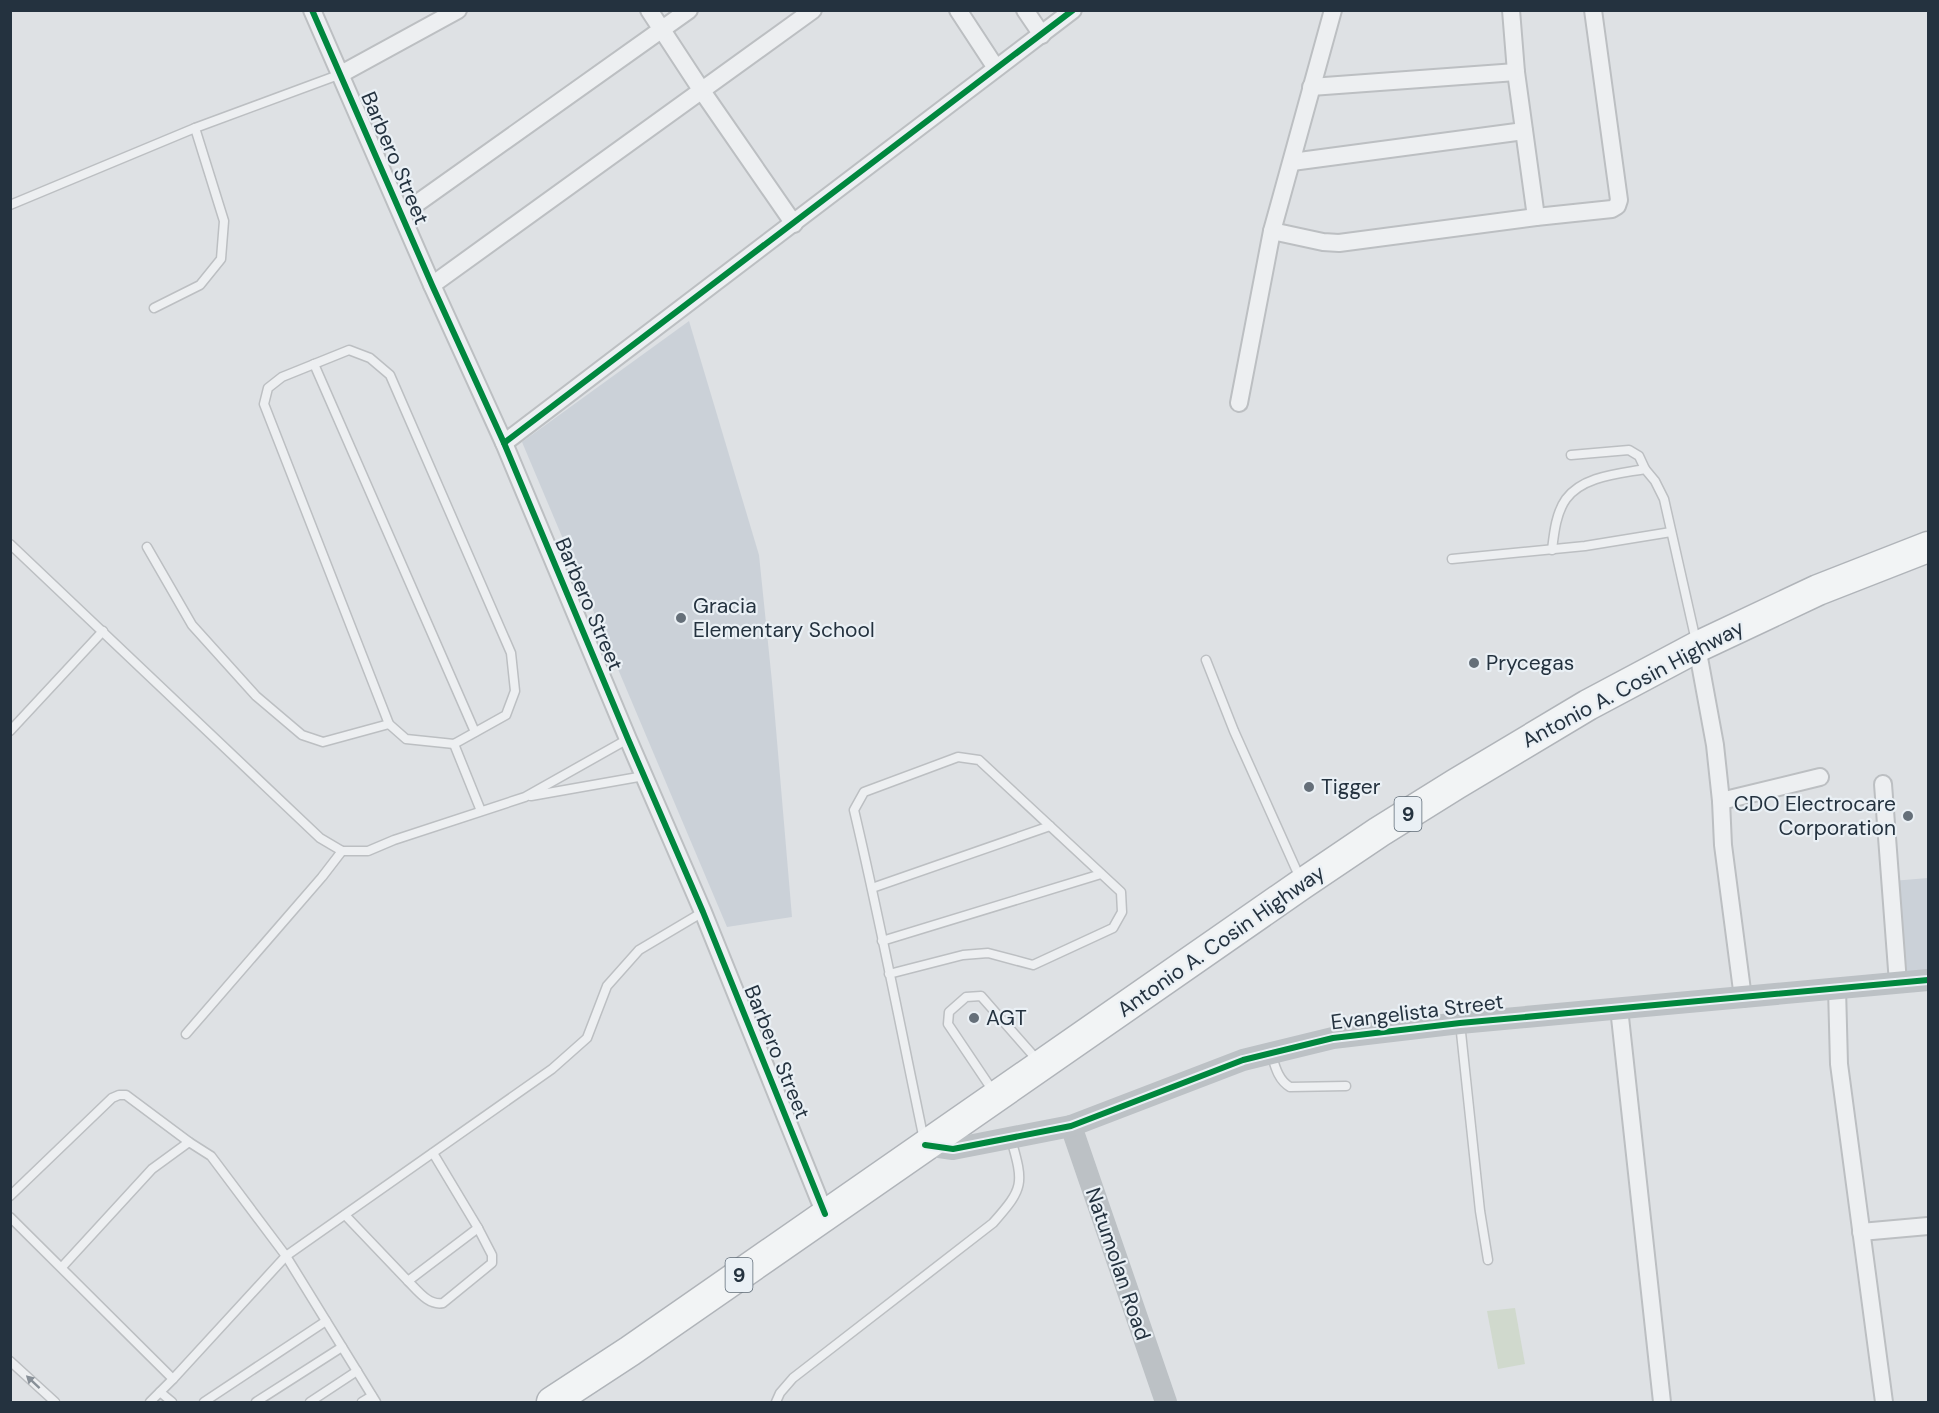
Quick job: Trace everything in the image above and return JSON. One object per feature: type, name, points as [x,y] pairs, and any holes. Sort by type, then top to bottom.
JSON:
[{"type":"highway","name":"Antonio A. Cosin Highway","points":[[552,1402],[714,1293],[1379,832],[1598,700],[1697,647],[1818,590],[1929,547]]},
{"type":"street","name":"Barbero Street","points":[[312,10],[504,443],[703,912],[825,1214]]},
{"type":"street","points":[[341,74],[458,10]]},
{"type":"street","points":[[649,10],[794,224]]},
{"type":"street","points":[[402,214],[689,10]]},
{"type":"street","points":[[432,285],[813,10]]},
{"type":"street","points":[[958,10],[996,68]]},
{"type":"street","points":[[1025,10],[1042,35]]},
{"type":"street","points":[[504,443],[1073,10]]},
{"type":"street","points":[[1239,403],[1272,231],[1333,10]]},
{"type":"street","points":[[1511,10],[1516,72],[1536,217]]},
{"type":"street","points":[[1272,231],[1323,242],[1340,243],[1612,209],[1617,206],[1619,200],[1593,10]]},
{"type":"street","points":[[1311,87],[1516,72]]},
{"type":"street","points":[[1292,162],[1524,131]]},
{"type":"street","points":[[1697,647],[1715,745],[1723,845],[1743,998]]},
{"type":"street","points":[[1721,801],[1821,777]]},
{"type":"street","points":[[1883,784],[1898,982]]},
{"type":"street","name":"Evangelista Street","points":[[925,1145],[953,1149],[1071,1126],[1243,1060],[1332,1038],[1460,1023],[1929,980]]},
{"type":"street","points":[[1837,988],[1839,1064],[1884,1402]]},
{"type":"street","points":[[1619,1008],[1661,1375],[1662,1402]]},
{"type":"street","name":"Natumolan Road","points":[[1071,1126],[1166,1402]]},
{"type":"street","points":[[1861,1232],[1929,1226]]},
{"type":"lane","points":[[10,205],[195,128],[341,74]]},
{"type":"lane","points":[[154,308],[200,285],[221,259],[224,221],[195,128]]},
{"type":"lane","points":[[349,350],[369,358],[390,375],[511,653],[515,691],[506,715],[454,744],[406,739],[389,724],[264,404],[268,388],[282,377],[349,350]]},
{"type":"lane","points":[[315,364],[475,732]]},
{"type":"lane","points":[[1571,455],[1629,450],[1639,456],[1644,470],[1655,481],[1664,499],[1697,647]]},
{"type":"lane","points":[[1552,549],[1556,525],[1565,500],[1579,487],[1608,475],[1644,470]]},
{"type":"lane","points":[[1452,559],[1585,546],[1671,532]]},
{"type":"lane","points":[[10,544],[320,838],[342,851],[368,851],[394,840],[525,797],[644,776]]},
{"type":"lane","points":[[147,547],[192,625],[256,696],[302,735],[323,742],[389,724]]},
{"type":"lane","points":[[10,731],[102,632]]},
{"type":"lane","points":[[1206,660],[1234,731],[1302,884]]},
{"type":"lane","points":[[525,797],[628,739]]},
{"type":"lane","points":[[454,744],[482,811]]},
{"type":"lane","points":[[889,974],[963,955],[988,953],[1033,965],[1113,928],[1122,912],[1121,892],[979,760],[958,757],[864,792],[854,810],[925,1145]]},
{"type":"lane","points":[[872,888],[1050,826]]},
{"type":"lane","points":[[186,1034],[342,851]]},
{"type":"lane","points":[[882,941],[1101,874]]},
{"type":"lane","points":[[150,1402],[174,1379],[286,1256],[552,1069],[587,1038],[607,986],[639,950],[703,912]]},
{"type":"lane","points":[[996,1096],[948,1024],[949,1012],[966,997],[981,996],[1041,1065]]},
{"type":"lane","points":[[1460,1023],[1480,1211],[1488,1260]]},
{"type":"lane","points":[[1270,1053],[1278,1074],[1290,1087],[1346,1086]]},
{"type":"lane","points":[[10,1196],[111,1098],[126,1095],[210,1156],[286,1256],[374,1399],[362,1402]]},
{"type":"lane","points":[[776,1402],[780,1393],[793,1378],[993,1223],[1013,1200],[1020,1184],[1018,1163],[1011,1138]]},
{"type":"lane","points":[[62,1267],[152,1169],[189,1142]]},
{"type":"lane","points":[[345,1215],[431,1302],[443,1303],[492,1263],[492,1255],[433,1153]]},
{"type":"lane","points":[[10,1217],[174,1379]]},
{"type":"lane","points":[[408,1281],[478,1228]]},
{"type":"lane","points":[[204,1402],[326,1321]]},
{"type":"lane","points":[[256,1402],[342,1347]]},
{"type":"lane","points":[[10,1361],[55,1402]]},
{"type":"lane","points":[[310,1402],[357,1371]]},
{"type":"lane","points":[[160,1392],[172,1402]]},
{"type":"shaded area","name":"Gracia Elementary School","points":[[689,321],[759,555],[792,917],[727,927],[522,442]]},
{"type":"shaded area","name":"CDO Electrocare Corporation","points":[[1928,878],[1928,978],[1900,980],[1892,881]]},
{"type":"shaded area","points":[[1515,1308],[1525,1364],[1498,1369],[1487,1311]]},
{"type":"cycle path","points":[[312,10],[504,443],[703,912],[825,1214]]},
{"type":"cycle path","points":[[504,443],[1073,10]]},
{"type":"cycle path","points":[[925,1145],[953,1149],[1071,1126],[1243,1060],[1333,1038],[1460,1023],[1928,980]]},
{"type":"place","name":"Gracia Elementary School","points":[[681,618]]},
{"type":"place","name":"Prycegas","points":[[1474,663]]},
{"type":"place","name":"Tigger","points":[[1309,787]]},
{"type":"place","name":"CDO Electrocare Corporation","points":[[1908,816]]},
{"type":"place","name":"AGT","points":[[974,1018]]}]
